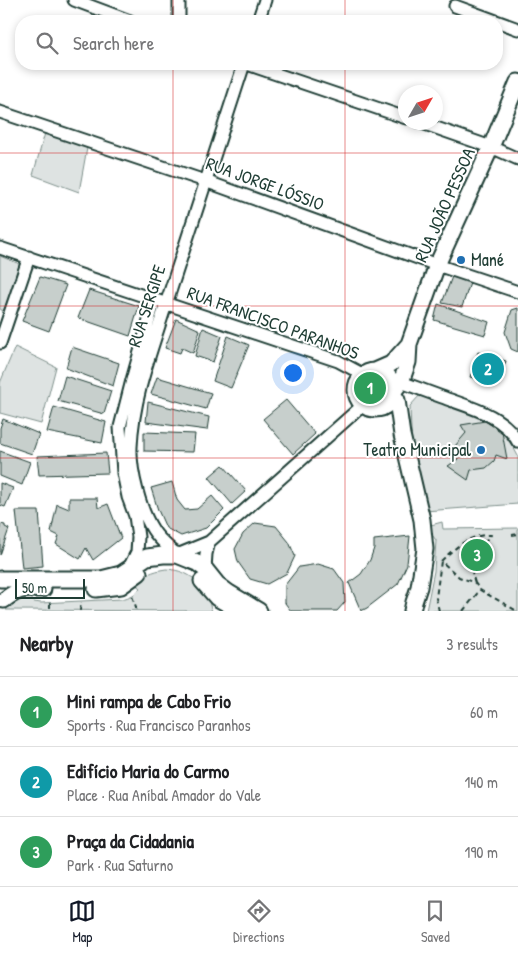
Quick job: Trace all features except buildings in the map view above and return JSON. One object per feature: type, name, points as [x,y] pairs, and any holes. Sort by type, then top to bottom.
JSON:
[{"type":"street","points":[[74,0],[90,2],[117,15]]},
{"type":"street","points":[[179,0],[179,15]]},
{"type":"street","points":[[260,15],[265,0]]},
{"type":"street","points":[[455,6],[480,15]]},
{"type":"street","points":[[503,24],[518,29]]},
{"type":"street","name":"RUA SERGIPE","points":[[177,555],[154,531],[136,489],[131,448],[134,412],[148,359],[205,181],[244,70]]},
{"type":"street","points":[[264,70],[398,115]]},
{"type":"street","name":"RUA JOÃO PESSOA","points":[[396,389],[408,362],[409,344],[437,265],[491,147],[518,82]]},
{"type":"street","name":"RUA JORGE LÓSSIO","points":[[0,112],[205,181],[437,265],[518,292]]},
{"type":"street","points":[[442,130],[491,147],[518,159]]},
{"type":"street","name":"RUA FRANCISCO PARANHOS","points":[[0,248],[370,373]]},
{"type":"street","points":[[0,343],[29,257]]},
{"type":"street","name":"RUA SERGIPE","points":[[130,568],[137,552],[138,537],[135,516],[128,497],[123,473],[120,427],[155,299]]},
{"type":"street","name":"RUA JOÃO PESSOA","points":[[370,373],[391,364],[409,344]]},
{"type":"street","points":[[402,435],[398,427],[391,420],[368,407],[356,396],[357,384],[360,378],[370,373],[386,375],[396,389],[402,435],[422,520],[425,549],[419,587],[411,608]]},
{"type":"street","points":[[177,555],[209,542],[368,407],[382,408],[386,406],[396,389]]},
{"type":"street","points":[[396,389],[466,405],[500,422],[508,428],[518,442]]},
{"type":"street","points":[[120,427],[133,428]]},
{"type":"street","points":[[205,570],[209,542]]},
{"type":"street","points":[[0,579],[96,579],[121,574],[147,557],[177,555],[197,563],[217,584],[259,611]]},
{"type":"street","points":[[2,604],[15,592],[24,589],[112,588],[121,586],[146,569],[156,565],[176,565],[187,568],[198,576],[217,598],[239,611]]},
{"type":"street","points":[[0,585],[3,591],[2,604]]},
{"type":"path","points":[[512,535],[518,534]]},
{"type":"path","points":[[439,611],[436,598],[441,561],[472,537],[481,535],[491,535],[479,547],[471,565],[475,584],[480,590],[517,611]]},
{"type":"path","points":[[441,561],[459,577],[475,584]]},
{"type":"path","points":[[463,611],[480,590]]},
{"type":"path","points":[[132,596],[136,607],[136,610],[133,611]]},
{"type":"path","points":[[80,611],[81,602]]},
{"type":"path","points":[[50,603],[50,611]]},
{"type":"shaded area","points":[[45,133],[87,148],[79,192],[33,175]]},
{"type":"shaded area","points":[[0,256],[22,265],[3,311],[0,309]]},
{"type":"shaded area","points":[[15,347],[56,367],[41,424],[0,413],[0,383]]},
{"type":"shaded area","points":[[374,378],[383,382],[387,391],[383,400],[374,404],[365,400],[361,391],[365,382]]},
{"type":"shaded area","points":[[420,395],[480,417],[504,430],[518,456],[518,504],[425,511],[412,453],[410,406]]},
{"type":"shaded area","points":[[442,522],[443,529],[518,528],[518,611],[426,611],[434,571],[436,540],[428,530],[431,525]]},
{"type":"shaded area","points":[[166,569],[179,571],[196,580],[208,596],[212,611],[6,610],[14,598],[28,594],[34,602],[41,603],[122,599],[132,595],[140,588],[134,583],[138,580],[153,572]]},
{"type":"place","name":"Mané","points":[[461,260]]},
{"type":"place","name":"Edifício Maria do Carmo","points":[[488,369]]},
{"type":"place","name":"Mini rampa de Cabo Frio","points":[[370,388]]},
{"type":"place","name":"Teatro Municipal","points":[[481,450]]},
{"type":"place","name":"Praça da Cidadania","points":[[477,555]]}]
